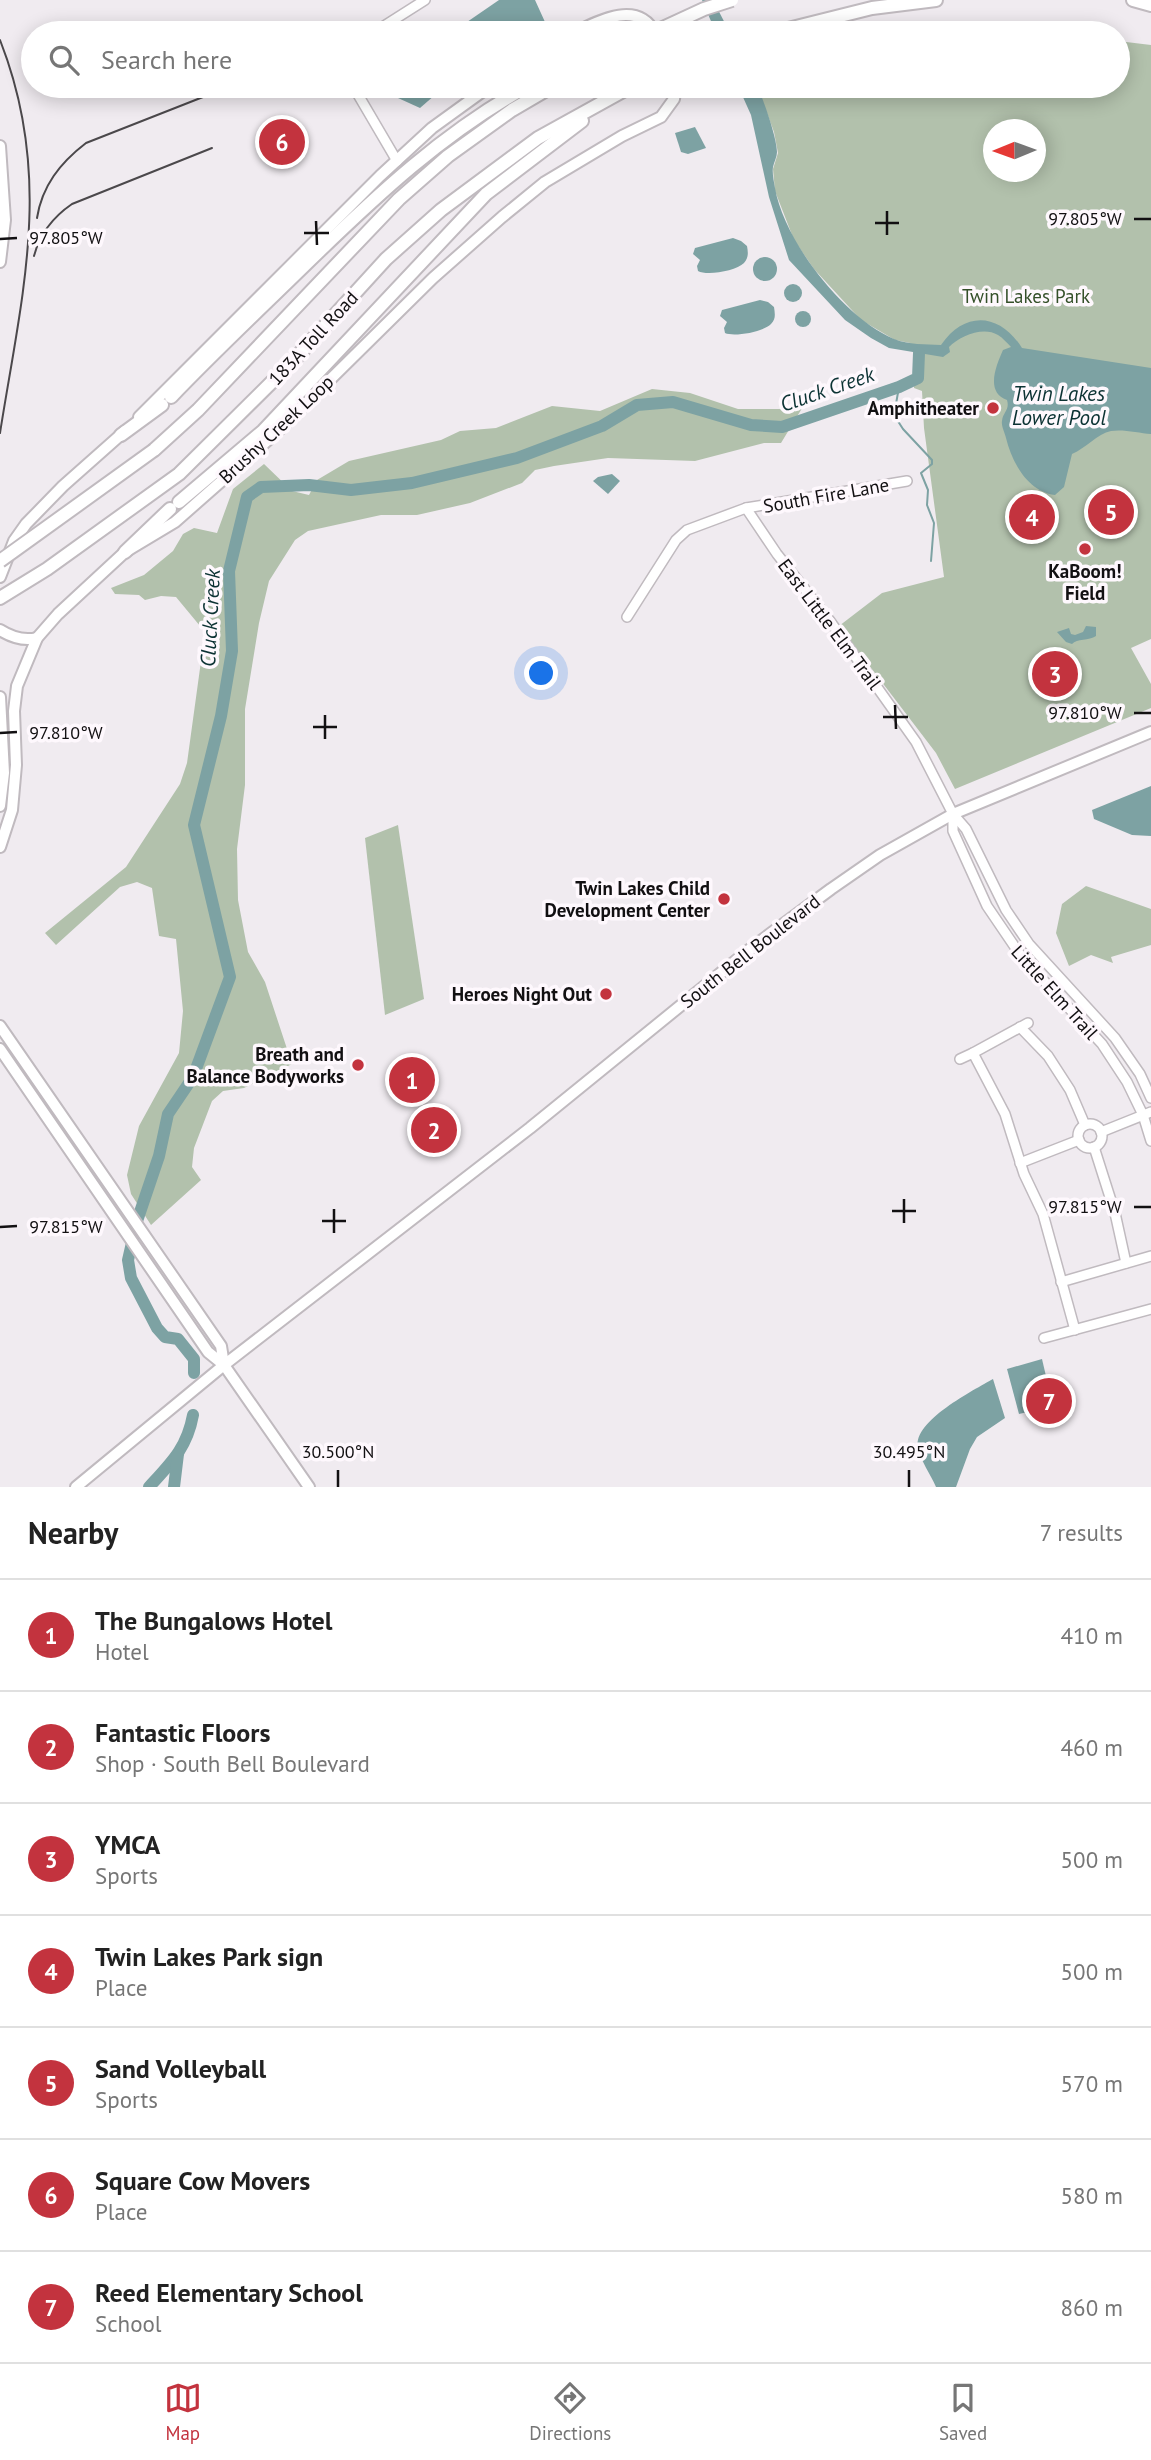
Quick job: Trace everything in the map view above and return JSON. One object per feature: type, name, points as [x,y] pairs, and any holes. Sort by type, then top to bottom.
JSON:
[{"type":"highway","points":[[679,21],[732,0]]},
{"type":"highway","points":[[818,21],[873,8],[936,0]]},
{"type":"highway","points":[[1133,0],[1151,5]]},
{"type":"highway","points":[[121,435],[167,401],[402,173],[456,131],[506,98]]},
{"type":"highway","name":"183A Toll Road","points":[[0,561],[154,450],[198,410],[399,199],[448,156],[532,98]]},
{"type":"highway","name":"183A Toll Road","points":[[0,598],[47,569],[179,474],[293,361],[386,260],[441,210],[538,138],[610,98]]},
{"type":"highway","points":[[125,552],[174,506],[263,431],[486,194],[615,98]]},
{"type":"main road","points":[[598,21],[612,14],[631,11],[648,21]]},
{"type":"main road","points":[[0,578],[14,541],[26,524],[63,486],[121,435],[397,161],[432,128],[473,98]]},
{"type":"main road","name":"Brushy Creek Loop","points":[[0,847],[12,810],[16,765],[14,711],[17,686],[37,639],[82,589],[125,552],[175,522],[266,442],[433,278],[502,217],[545,182],[622,136],[661,117],[674,98]]},
{"type":"main road","points":[[0,146],[5,220],[0,262]]},
{"type":"main road","points":[[0,630],[13,637],[37,639]]},
{"type":"main road","points":[[0,697],[4,773],[0,806]]},
{"type":"main road","name":"South Bell Boulevard","points":[[224,1365],[530,1128],[794,915],[880,855],[953,814],[1151,732]]},
{"type":"main road","points":[[0,1026],[221,1346],[224,1365]]},
{"type":"main road","points":[[0,1049],[208,1352],[224,1365],[309,1487]]},
{"type":"main road","points":[[65,1145],[77,1140]]},
{"type":"main road","points":[[76,1487],[224,1365]]},
{"type":"street","points":[[392,21],[425,0]]},
{"type":"street","points":[[360,98],[397,161]]},
{"type":"street","name":"South Fire Lane","points":[[627,617],[676,540],[687,530],[746,508],[907,481]]},
{"type":"street","name":"East Little Elm Trail","points":[[746,508],[916,742],[953,814]]},
{"type":"street","name":"Little Elm Trail","points":[[953,814],[965,828],[1000,899],[1029,944],[1115,1038],[1151,1098]]},
{"type":"street","name":"Little Elm Trail","points":[[953,814],[953,831],[987,906],[1010,942],[1102,1044],[1147,1113],[1151,1141]]},
{"type":"street","points":[[960,1059],[1024,1025],[1070,1090],[1085,1125]]},
{"type":"street","points":[[973,1053],[1005,1114],[1020,1163],[1043,1214],[1075,1330]]},
{"type":"street","points":[[1101,1132],[1147,1113]]},
{"type":"street","points":[[1085,1125],[1097,1126],[1101,1132],[1101,1139],[1094,1147],[1087,1147],[1079,1140],[1080,1130],[1085,1125]]},
{"type":"street","points":[[1020,1163],[1079,1140]]},
{"type":"street","points":[[1094,1147],[1115,1213],[1126,1263]]},
{"type":"street","points":[[1061,1282],[1151,1256]]},
{"type":"street","points":[[1044,1338],[1151,1309]]},
{"type":"green space","name":"Twin Lakes Park","points":[[1130,42],[1151,45],[1151,639],[1131,648],[1151,684],[1151,708],[955,789],[936,753],[839,626],[882,593],[944,577],[924,428],[922,391],[914,388],[915,353],[910,343],[895,340],[861,320],[814,269],[794,240],[775,191],[773,169],[778,153],[774,132],[761,98],[1130,98]]},
{"type":"green space","points":[[652,389],[690,393],[738,409],[781,409],[804,405],[781,443],[764,443],[695,461],[608,458],[554,466],[535,470],[522,483],[470,503],[417,515],[381,515],[308,531],[295,540],[269,581],[245,709],[245,785],[237,849],[238,900],[248,952],[265,982],[292,1064],[244,1088],[223,1091],[212,1101],[194,1148],[192,1167],[201,1180],[151,1225],[131,1194],[127,1175],[139,1126],[179,1053],[183,1011],[176,939],[159,936],[152,888],[137,882],[120,887],[56,945],[45,933],[126,867],[180,784],[187,763],[205,632],[176,597],[161,596],[145,600],[139,595],[115,594],[111,588],[144,575],[173,551],[183,534],[194,528],[217,533],[233,489],[264,464],[292,491],[309,495],[317,480],[349,461],[441,440],[460,431],[496,428],[552,406],[600,411]]},
{"type":"green space","points":[[398,825],[424,999],[385,1015],[365,838]]},
{"type":"green space","points":[[1086,886],[1151,909],[1151,945],[1111,957],[1113,963],[1091,955],[1069,966],[1056,933],[1062,904]]},
{"type":"water","points":[[499,0],[535,0],[545,21],[468,21]]},
{"type":"water","points":[[702,0],[713,0],[724,21],[711,21]]},
{"type":"water","points":[[398,98],[432,98],[420,108]]},
{"type":"water","name":"Twin Lakes Lower Pool","points":[[743,98],[762,98],[776,146],[773,170],[775,188],[790,231],[819,276],[856,314],[875,329],[905,342],[941,345],[961,326],[982,320],[1003,328],[1022,348],[1151,368],[1151,434],[1126,431],[1106,433],[1072,454],[1064,487],[1055,495],[1036,488],[1022,474],[1009,447],[1002,423],[1008,406],[1007,400],[1000,396],[994,385],[995,371],[1003,350],[1011,347],[992,332],[979,332],[954,343],[949,347],[950,352],[943,357],[889,348],[845,320],[789,260],[769,197],[751,115]]},
{"type":"water","points":[[695,127],[706,148],[688,154],[681,152],[675,133]]},
{"type":"water","points":[[733,238],[747,246],[744,263],[721,272],[698,271],[700,260],[693,254],[695,248]]},
{"type":"water","points":[[765,257],[774,260],[777,269],[774,278],[765,281],[756,278],[753,269],[756,260]]},
{"type":"water","points":[[793,284],[799,287],[802,293],[799,299],[793,302],[787,299],[784,293],[787,287]]},
{"type":"water","points":[[760,300],[774,307],[775,314],[771,324],[748,333],[725,333],[727,322],[720,316],[722,310]]},
{"type":"water","points":[[800,311],[806,311],[811,319],[809,325],[800,327],[795,322],[795,316]]},
{"type":"water","points":[[612,474],[620,481],[608,494],[593,481]]},
{"type":"water","points":[[1086,626],[1096,627],[1096,636],[1072,644],[1066,642],[1057,632],[1069,628],[1071,634],[1075,635],[1083,632]]},
{"type":"water","points":[[1151,786],[1151,836],[1132,835],[1094,819],[1092,810]]},
{"type":"water","points":[[1042,1359],[1053,1406],[1019,1414],[1007,1369]]},
{"type":"water","points":[[993,1379],[1005,1418],[977,1437],[956,1487],[936,1487],[919,1452],[919,1437],[925,1427],[946,1407]]},
{"type":"waterway","name":"Cluck Creek","points":[[194,1373],[194,1359],[178,1339],[165,1337],[157,1328],[131,1278],[128,1260],[137,1221],[159,1156],[168,1114],[193,1077],[230,977],[194,825],[221,716],[232,651],[229,571],[247,497],[261,487],[309,485],[351,490],[412,483],[517,458],[602,426],[637,405],[673,402],[751,425],[782,427],[918,378],[919,353]]},
{"type":"waterway","points":[[899,387],[894,415],[903,429],[932,460],[932,464],[921,473],[928,490],[927,505],[934,523],[931,561]]},
{"type":"waterway","name":"Cluck Creek","points":[[149,1487],[182,1446],[193,1415]]},
{"type":"waterway","points":[[174,1487],[178,1454]]},
{"type":"railway","points":[[0,40],[16,91],[26,140],[30,188],[24,284],[0,433]]},
{"type":"railway","points":[[37,218],[48,185],[68,159],[86,143],[200,98]]},
{"type":"railway","points":[[34,256],[48,226],[72,204],[212,148]]},
{"type":"place","name":"Square Cow Movers","points":[[282,142]]},
{"type":"place","name":"Amphitheater","points":[[993,408]]},
{"type":"place","name":"Sand Volleyball","points":[[1111,512]]},
{"type":"place","name":"Twin Lakes Park sign","points":[[1032,517]]},
{"type":"place","name":"KaBoom! Field","points":[[1085,549]]},
{"type":"place","name":"YMCA","points":[[1055,674]]},
{"type":"place","name":"Twin Lakes Child Development Center","points":[[724,899]]},
{"type":"place","name":"Heroes Night Out","points":[[606,994]]},
{"type":"place","name":"Breath and Balance Bodyworks","points":[[358,1065]]},
{"type":"place","name":"The Bungalows Hotel","points":[[412,1080]]},
{"type":"place","name":"Fantastic Floors","points":[[434,1130]]},
{"type":"place","name":"Reed Elementary School","points":[[1049,1401]]}]
